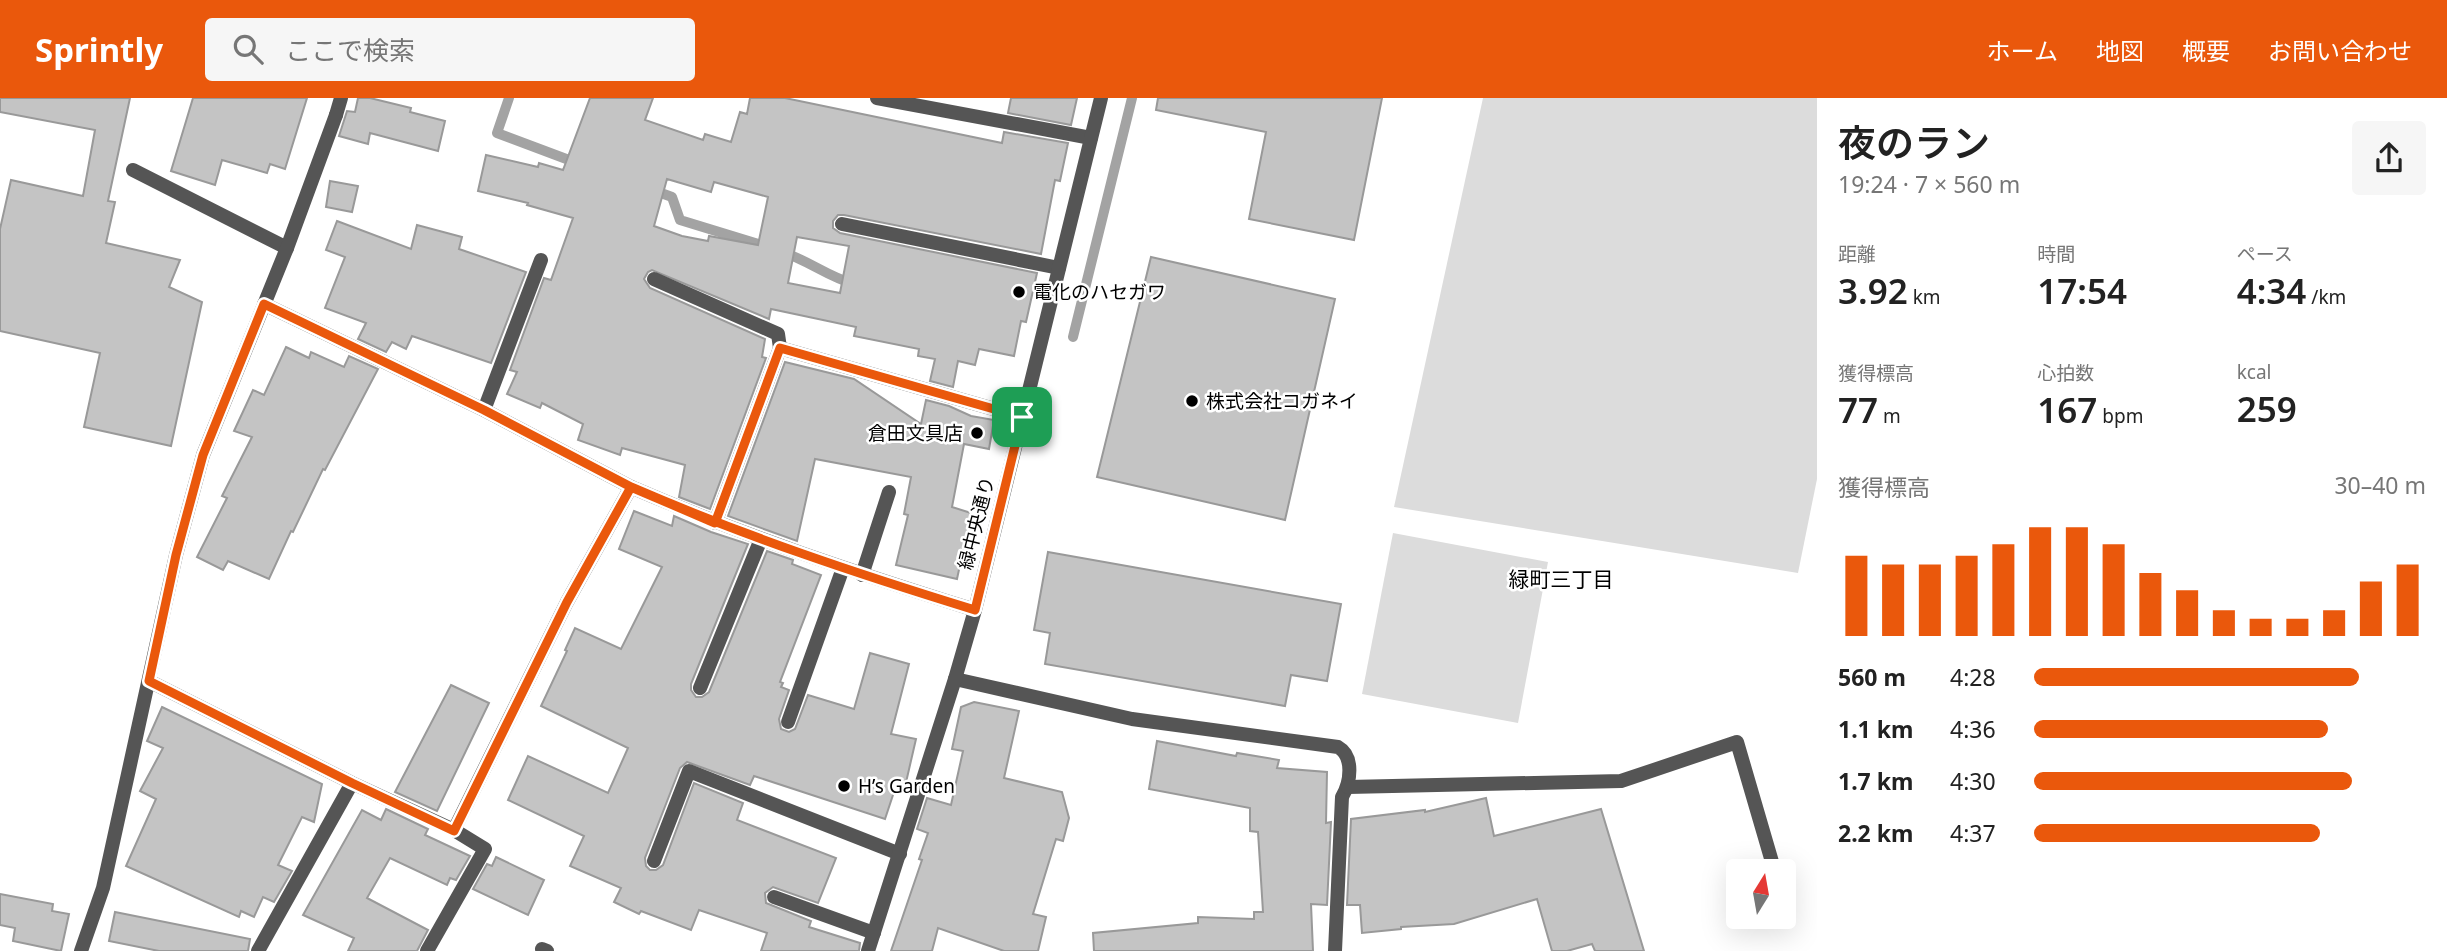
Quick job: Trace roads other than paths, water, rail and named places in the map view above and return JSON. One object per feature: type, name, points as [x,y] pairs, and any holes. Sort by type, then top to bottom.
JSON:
[{"type":"street","points":[[83,950],[103,888],[176,555],[203,455],[287,248],[341,98]]},
{"type":"street","points":[[877,98],[1091,138]]},
{"type":"street","name":"緑中央通り","points":[[868,951],[975,610],[1101,98]]},
{"type":"street","points":[[132,170],[287,248]]},
{"type":"street","points":[[842,223],[1059,268]]},
{"type":"street","points":[[484,410],[541,260]]},
{"type":"street","points":[[654,279],[778,334],[780,348],[715,523]]},
{"type":"street","points":[[264,304],[484,410],[631,487],[715,523],[862,575],[975,610]]},
{"type":"street","points":[[780,348],[1022,417]]},
{"type":"street","points":[[454,831],[567,602],[631,487]]},
{"type":"street","points":[[862,575],[889,492]]},
{"type":"street","points":[[700,688],[761,539]]},
{"type":"street","points":[[788,722],[843,568]]},
{"type":"street","points":[[955,679],[1132,719],[1338,747],[1345,751],[1348,757],[1348,787],[1342,797],[1335,951]]},
{"type":"street","points":[[149,681],[454,831],[485,849],[427,951]]},
{"type":"street","points":[[1348,787],[1620,781],[1737,743],[1771,859]]},
{"type":"street","points":[[654,861],[689,771],[900,854]]},
{"type":"street","points":[[258,951],[352,783]]},
{"type":"street","points":[[774,897],[874,933]]},
{"type":"waterway","points":[[509,98],[497,133],[577,163]]},
{"type":"waterway","points":[[1073,337],[1132,98]]},
{"type":"waterway","points":[[650,189],[672,197],[680,220],[768,247]]},
{"type":"waterway","points":[[782,252],[854,284]]},
{"type":"place","name":"電化のハセガワ","points":[[1019,292]]},
{"type":"place","name":"株式会社コガネイ","points":[[1192,401]]},
{"type":"place","name":"倉田文具店","points":[[977,433]]},
{"type":"place","name":"H’s Garden","points":[[844,786]]},
{"type":"district","name":"緑町三丁目","points":[[1561,580]]}]
